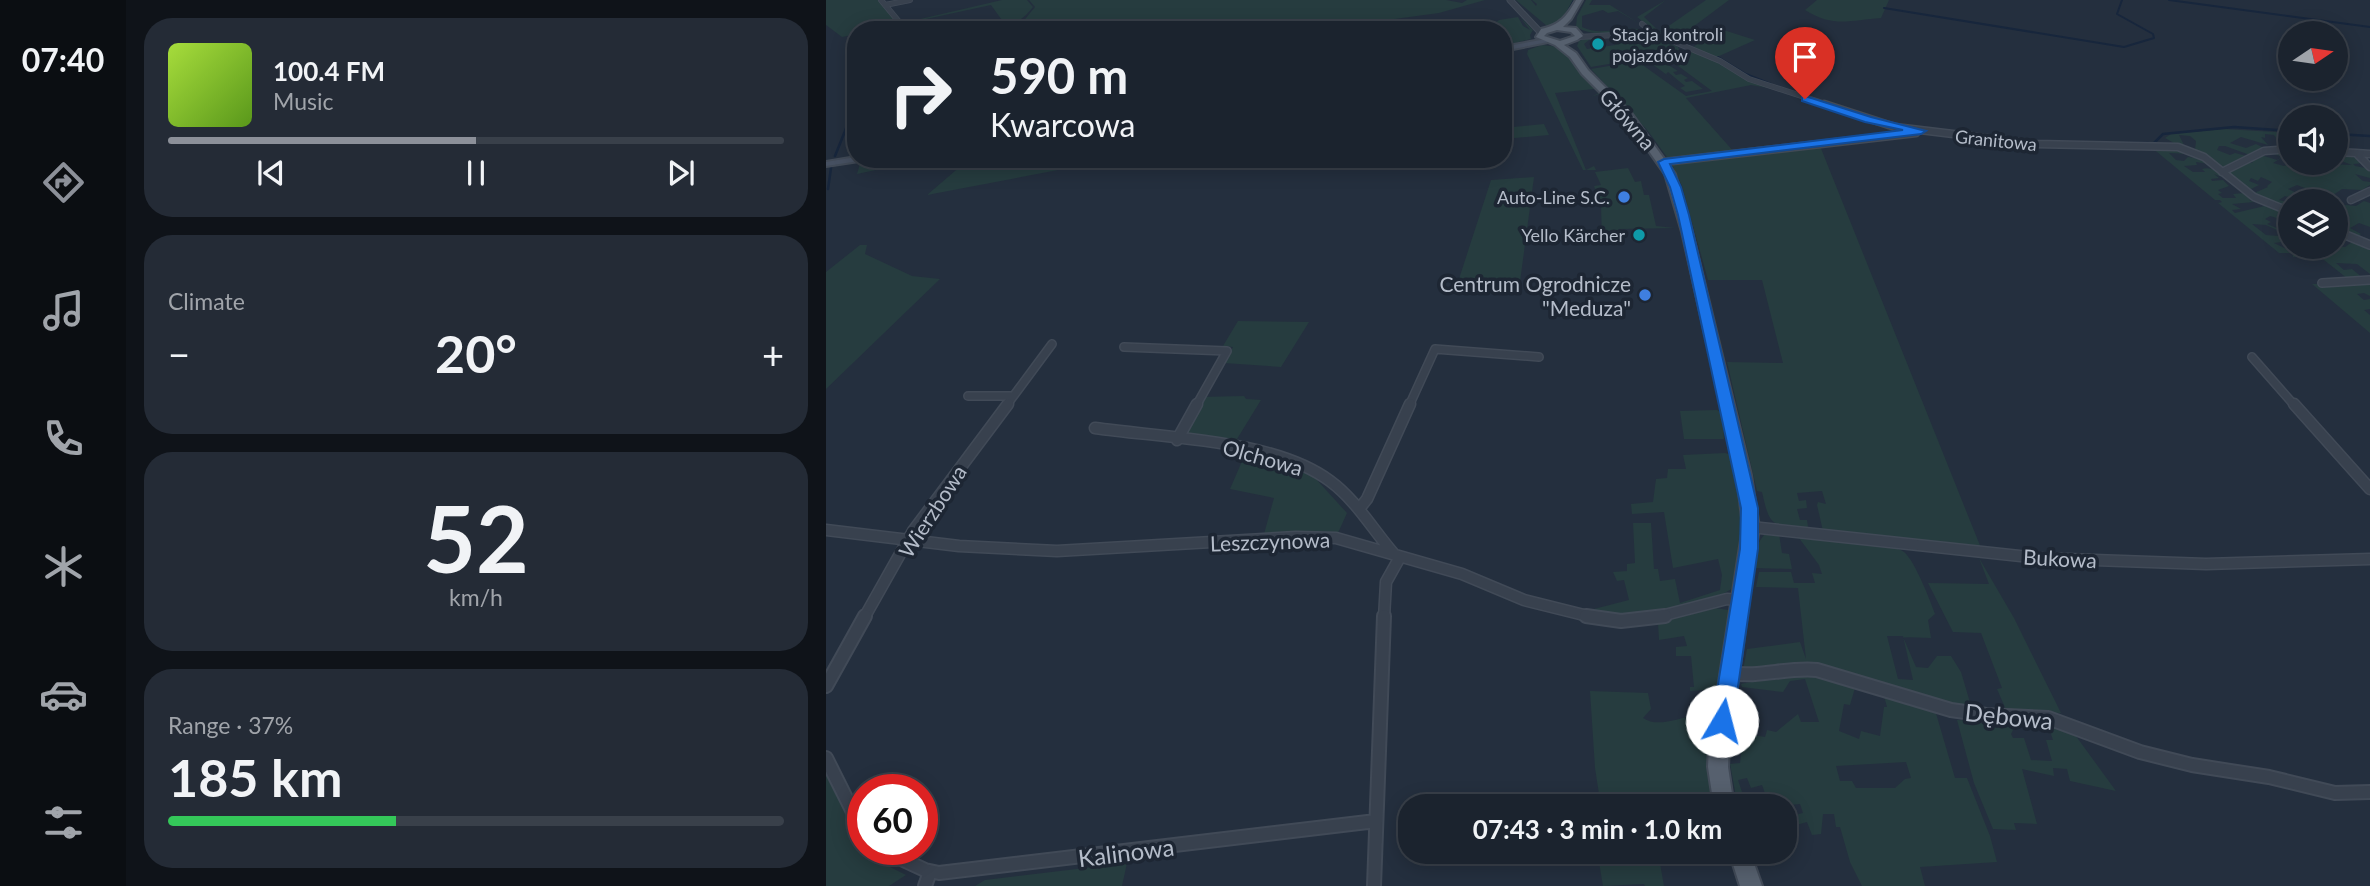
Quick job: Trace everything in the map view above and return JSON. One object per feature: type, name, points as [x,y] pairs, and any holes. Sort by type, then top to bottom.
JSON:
[{"type":"main road","points":[[1512,45],[1546,34],[1569,18],[1579,0]]},
{"type":"main road","points":[[1569,18],[1574,35],[1570,44],[1573,55]]},
{"type":"main road","points":[[1546,34],[1574,35]]},
{"type":"main road","points":[[1546,34],[1557,43],[1574,35]]},
{"type":"main road","name":"Główna","points":[[1557,43],[1573,55],[1585,72],[1628,115],[1664,162],[1676,187],[1744,475],[1751,527],[1718,767],[1722,794]]},
{"type":"main road","points":[[826,164],[847,160]]},
{"type":"main road","points":[[1743,864],[1751,886]]},
{"type":"street","points":[[881,0],[898,21]]},
{"type":"street","points":[[885,5],[910,0]]},
{"type":"street","points":[[1510,0],[1526,15],[1532,26],[1546,34]]},
{"type":"street","name":"Granitowa","points":[[1642,24],[1653,33],[1720,61],[1749,79],[1869,120],[1921,131],[2036,144],[2148,146],[2192,151],[2254,197],[2278,207]]},
{"type":"street","name":"Granitowa","points":[[1574,35],[1653,33]]},
{"type":"street","points":[[1664,162],[1921,131]]},
{"type":"street","points":[[2222,172],[2264,151],[2278,150]]},
{"type":"street","points":[[2348,153],[2370,154]]},
{"type":"street","points":[[2356,153],[2370,167]]},
{"type":"street","points":[[2351,200],[2370,191]]},
{"type":"street","points":[[2348,236],[2370,245]]},
{"type":"street","points":[[2322,283],[2370,281]]},
{"type":"street","name":"Wierzbowa","points":[[826,686],[907,541],[1052,344]]},
{"type":"street","points":[[1124,347],[1227,351],[1177,440]]},
{"type":"street","points":[[1359,509],[1367,499],[1435,349],[1539,357]]},
{"type":"street","points":[[2252,356],[2370,489]]},
{"type":"street","points":[[968,396],[1012,396]]},
{"type":"street","name":"Olchowa","points":[[1095,428],[1227,444],[1288,460],[1321,475],[1359,509],[1397,556]]},
{"type":"street","name":"Bukowa","points":[[1751,527],[2038,558],[2206,564],[2370,559]]},
{"type":"street","name":"Leszczynowa","points":[[826,530],[907,541],[1057,551],[1336,538],[1462,574],[1524,600],[1589,617],[1621,621],[1662,617],[1727,599],[1741,600]]},
{"type":"street","points":[[1374,886],[1386,582],[1397,556]]},
{"type":"street","name":"Dębowa","points":[[1729,673],[1749,676],[1795,668],[1817,670],[1951,710],[1986,715],[2049,718],[2140,752],[2193,765],[2269,777],[2335,793],[2370,792]]},
{"type":"street","points":[[826,758],[847,800]]},
{"type":"street","name":"Kalinowa","points":[[930,872],[1126,853],[1376,821]]},
{"type":"street","points":[[915,865],[930,872],[925,886]]},
{"type":"green space","points":[[826,0],[879,0],[896,21],[847,21],[847,36],[842,37],[826,25]]},
{"type":"green space","points":[[1002,0],[1027,0],[1033,7],[1021,19],[1003,21],[991,5],[912,21]]},
{"type":"green space","points":[[1029,0],[1446,0],[1462,3],[1467,0],[1485,0],[1439,13],[1380,21],[1023,21],[1035,7]]},
{"type":"green space","points":[[1516,0],[1531,0],[1536,6],[1532,0],[1574,0],[1561,25],[1547,26]]},
{"type":"green space","points":[[1586,0],[1592,0],[1589,5],[1610,5],[1640,24],[1618,11],[1608,13],[1603,10],[1582,16],[1582,27],[1598,31],[1646,31],[1600,34],[1576,27],[1577,17]]},
{"type":"green space","points":[[1666,0],[1644,17],[1660,32],[1706,0],[1729,0],[1674,41],[1653,30],[1637,17]]},
{"type":"green space","points":[[1817,0],[1889,0],[1881,18],[1842,22],[1824,19],[1805,10]]},
{"type":"green space","points":[[1518,17],[1523,26],[1530,30],[1520,17],[1533,30],[1531,39],[1512,44],[1512,21],[1499,20]]},
{"type":"green space","points":[[1717,28],[1755,40],[1717,57],[1692,48]]},
{"type":"green space","points":[[1646,34],[1678,47],[1680,52],[1591,67],[1577,46],[1579,41],[1592,37],[1614,37],[1589,40],[1584,44],[1587,49],[1615,45],[1627,35]]},
{"type":"green space","points":[[1542,45],[1561,47],[1602,93],[1591,97],[1599,93],[1594,89],[1555,93],[1586,170],[1583,170],[1527,54],[1528,50]]},
{"type":"green space","points":[[1693,52],[1717,61],[1769,88],[1751,85],[1686,98],[1735,153],[1669,160],[1648,131],[1591,69],[1657,58],[1678,71],[1673,72],[1676,75],[1681,74],[1688,78],[1684,80],[1686,82],[1692,81],[1703,89],[1686,92],[1680,88],[1685,86],[1668,72],[1666,74],[1682,86],[1652,64],[1644,66],[1686,96],[1712,91],[1666,57]]},
{"type":"green space","points":[[1544,124],[1549,135],[1512,138],[1512,127]]},
{"type":"green space","points":[[2224,129],[2278,132],[2278,141],[2274,135],[2265,134],[2265,138],[2261,137],[2268,145],[2241,137],[2230,143],[2246,148],[2256,144],[2266,149],[2250,155],[2219,146],[2217,150],[2230,155],[2235,153],[2247,156],[2224,167],[2195,150],[2196,141],[2190,136],[2179,135],[2185,147],[2164,143],[2174,143],[2165,138],[2171,134]]},
{"type":"green space","points":[[1820,146],[1983,553],[1823,531],[1817,505],[1818,502],[1826,504],[1822,491],[1797,493],[1799,501],[1806,500],[1807,508],[1797,509],[1800,520],[1807,520],[1808,527],[1780,525],[1771,519],[1762,492],[1757,491],[1727,362],[1783,363],[1762,280],[1708,280],[1682,186],[1671,163]]},
{"type":"green space","points":[[2151,147],[2175,149],[2190,154],[2169,153],[2176,160],[2184,161],[2188,157],[2203,159],[2210,164],[2196,162],[2197,165],[2184,166],[2193,172],[2211,169],[2225,178],[2214,174],[2219,178],[2211,179],[2223,180],[2229,186],[2218,190],[2222,193],[2218,194],[2223,198],[2236,198],[2233,194],[2244,193],[2253,199],[2249,200],[2254,202],[2232,204],[2241,209],[2232,210],[2235,213],[2265,206],[2278,210],[2278,218],[2270,216],[2265,219],[2271,222],[2267,224],[2278,230],[2266,225],[2252,224],[2266,235],[2278,236],[2278,243],[2274,243],[2278,245],[2278,252],[2218,203],[2222,202],[2220,200],[2215,200]]},
{"type":"green space","points":[[2261,155],[2277,160],[2273,163],[2278,164],[2278,175],[2348,175],[2348,165],[2352,165],[2348,164],[2348,156],[2357,158],[2364,163],[2353,164],[2370,169],[2370,178],[2355,174],[2363,181],[2370,182],[2370,185],[2362,190],[2307,189],[2297,185],[2278,189],[2278,206],[2252,194],[2268,187],[2272,182],[2261,177],[2258,181],[2251,178],[2249,181],[2259,185],[2251,189],[2242,187],[2228,174],[2245,163],[2253,163],[2249,160]]},
{"type":"green space","points":[[859,168],[885,168],[857,174]]},
{"type":"green space","points":[[958,168],[1058,168],[1058,170],[927,195]]},
{"type":"green space","points":[[1628,168],[1635,182],[1641,181],[1644,195],[1649,195],[1656,226],[1675,228],[1619,229],[1617,243],[1602,243],[1601,205],[1594,186],[1601,185],[1595,172]]},
{"type":"green space","points":[[1534,177],[1520,282],[1458,282],[1491,180]]},
{"type":"green space","points":[[2364,201],[2370,203],[2370,227],[2359,223],[2350,228],[2361,234],[2358,236],[2348,233],[2348,205],[2356,206]]},
{"type":"green space","points":[[2355,240],[2358,244],[2370,247],[2370,274],[2357,264],[2336,263],[2344,270],[2352,269],[2364,279],[2348,279],[2323,259],[2348,259],[2348,245]]},
{"type":"green space","points":[[860,245],[867,245],[865,254],[912,276],[940,279],[826,389],[826,272]]},
{"type":"green space","points":[[2370,283],[2370,296],[2357,294],[2364,300],[2370,299],[2370,309],[2364,310],[2370,315],[2370,333],[2312,284]]},
{"type":"green space","points":[[1238,321],[1309,322],[1281,367],[1224,363],[1233,347],[1223,346]]},
{"type":"green space","points":[[1244,396],[1246,399],[1261,400],[1237,439],[1320,470],[1316,479],[1347,513],[1338,533],[1264,534],[1274,498],[1230,489],[1246,452],[1173,443],[1199,397]]},
{"type":"green space","points":[[1717,410],[1722,413],[1724,439],[1684,439],[1680,411]]},
{"type":"green space","points":[[1725,453],[1734,456],[1745,526],[1735,586],[1722,595],[1688,607],[1649,613],[1596,613],[1594,609],[1629,600],[1624,580],[1617,581],[1613,572],[1627,571],[1627,564],[1635,563],[1633,523],[1651,523],[1654,569],[1658,569],[1660,581],[1675,579],[1680,603],[1720,590],[1722,575],[1718,559],[1673,568],[1664,512],[1632,514],[1631,504],[1653,502],[1656,479],[1667,478],[1668,469],[1686,469],[1683,455]]},
{"type":"green space","points":[[1779,534],[1782,553],[1789,554],[1792,569],[1755,568],[1759,542],[1764,535]]},
{"type":"green space","points":[[1799,538],[1870,543],[1904,552],[1917,572],[1935,614],[1928,620],[1931,638],[1887,636],[1898,679],[1913,680],[1903,638],[1916,667],[1928,668],[1937,656],[1951,656],[1961,672],[1972,709],[1806,665],[1743,670],[1747,649],[1800,642],[1806,659],[1798,588],[1756,587],[1759,572],[1791,572],[1794,583],[1815,583],[1812,573],[1822,574],[1819,565]]},
{"type":"green space","points":[[1979,558],[2014,618],[2061,713],[2007,712],[1997,689],[2002,688],[1981,633],[1953,632],[1928,583],[1989,584]]},
{"type":"green space","points":[[1715,608],[1729,612],[1717,689],[1690,691],[1690,687],[1694,687],[1691,656],[1676,656],[1676,647],[1687,646],[1684,636],[1659,640],[1658,623]]},
{"type":"green space","points":[[1803,671],[1855,688],[1850,705],[1844,704],[1839,731],[1859,739],[1861,731],[1880,736],[1884,707],[1887,707],[1884,696],[1935,710],[1955,778],[1967,778],[1990,836],[1997,862],[1920,867],[1925,886],[1862,886],[1850,862],[1840,827],[1836,827],[1834,814],[1823,814],[1821,834],[1812,835],[1807,822],[1797,825],[1797,814],[1803,813],[1800,804],[1797,804],[1797,794],[1765,794],[1762,785],[1751,788],[1747,778],[1738,780],[1743,794],[1736,794],[1730,764],[1740,763],[1744,726],[1754,728],[1753,735],[1765,737],[1767,730],[1776,732],[1798,714],[1801,722],[1819,722],[1805,679],[1790,681],[1783,692],[1742,687],[1741,684]],"holes":[[[1906,762],[1911,778],[1905,779],[1895,788],[1856,788],[1852,781],[1840,781],[1836,766]]]},
{"type":"green space","points":[[1590,691],[1648,693],[1651,709],[1643,718],[1655,722],[1694,716],[1703,721],[1707,697],[1712,700],[1708,775],[1712,794],[1599,794]]},
{"type":"green space","points":[[1957,720],[2025,723],[2015,726],[2011,734],[2013,738],[2024,738],[2031,760],[2052,761],[2046,740],[2053,740],[2048,725],[2073,732],[2116,791],[2070,781],[2067,769],[2053,768],[2054,776],[2022,769],[2037,824],[2014,823],[2016,830],[1993,829],[1974,783]]},
{"type":"green space","points":[[826,763],[847,816],[847,865],[886,865],[906,875],[889,886],[826,886]]},
{"type":"green space","points":[[1127,863],[1122,886],[975,886],[985,880]]},
{"type":"green space","points":[[1599,864],[1660,864],[1664,886],[1603,886]]},
{"type":"waterway","points":[[1565,16],[1574,0]]},
{"type":"waterway","points":[[1884,8],[2124,47],[2154,38],[2153,34],[2117,14],[2122,0]]},
{"type":"waterway","points":[[2169,0],[2370,27]]},
{"type":"waterway","points":[[1718,57],[1746,74],[1771,84]]},
{"type":"waterway","points":[[835,156],[847,126]]},
{"type":"waterway","points":[[2154,143],[2163,134],[2234,127],[2278,130]]},
{"type":"waterway","points":[[2348,135],[2370,136]]},
{"type":"waterway","points":[[2125,143],[2148,143]]},
{"type":"waterway","points":[[828,189],[831,168]]},
{"type":"place","name":"Stacja kontroli pojazdów","points":[[1598,44]]},
{"type":"place","name":"Auto-Line S.C.","points":[[1624,197]]},
{"type":"place","name":"Yello Kärcher","points":[[1639,235]]},
{"type":"place","name":"Centrum Ogrodnicze \"Meduza\"","points":[[1645,295]]},
{"type":"route","points":[[1722,721],[1749,549],[1750,508],[1683,215],[1676,187],[1664,162],[1921,131],[1869,120],[1805,99]]}]
